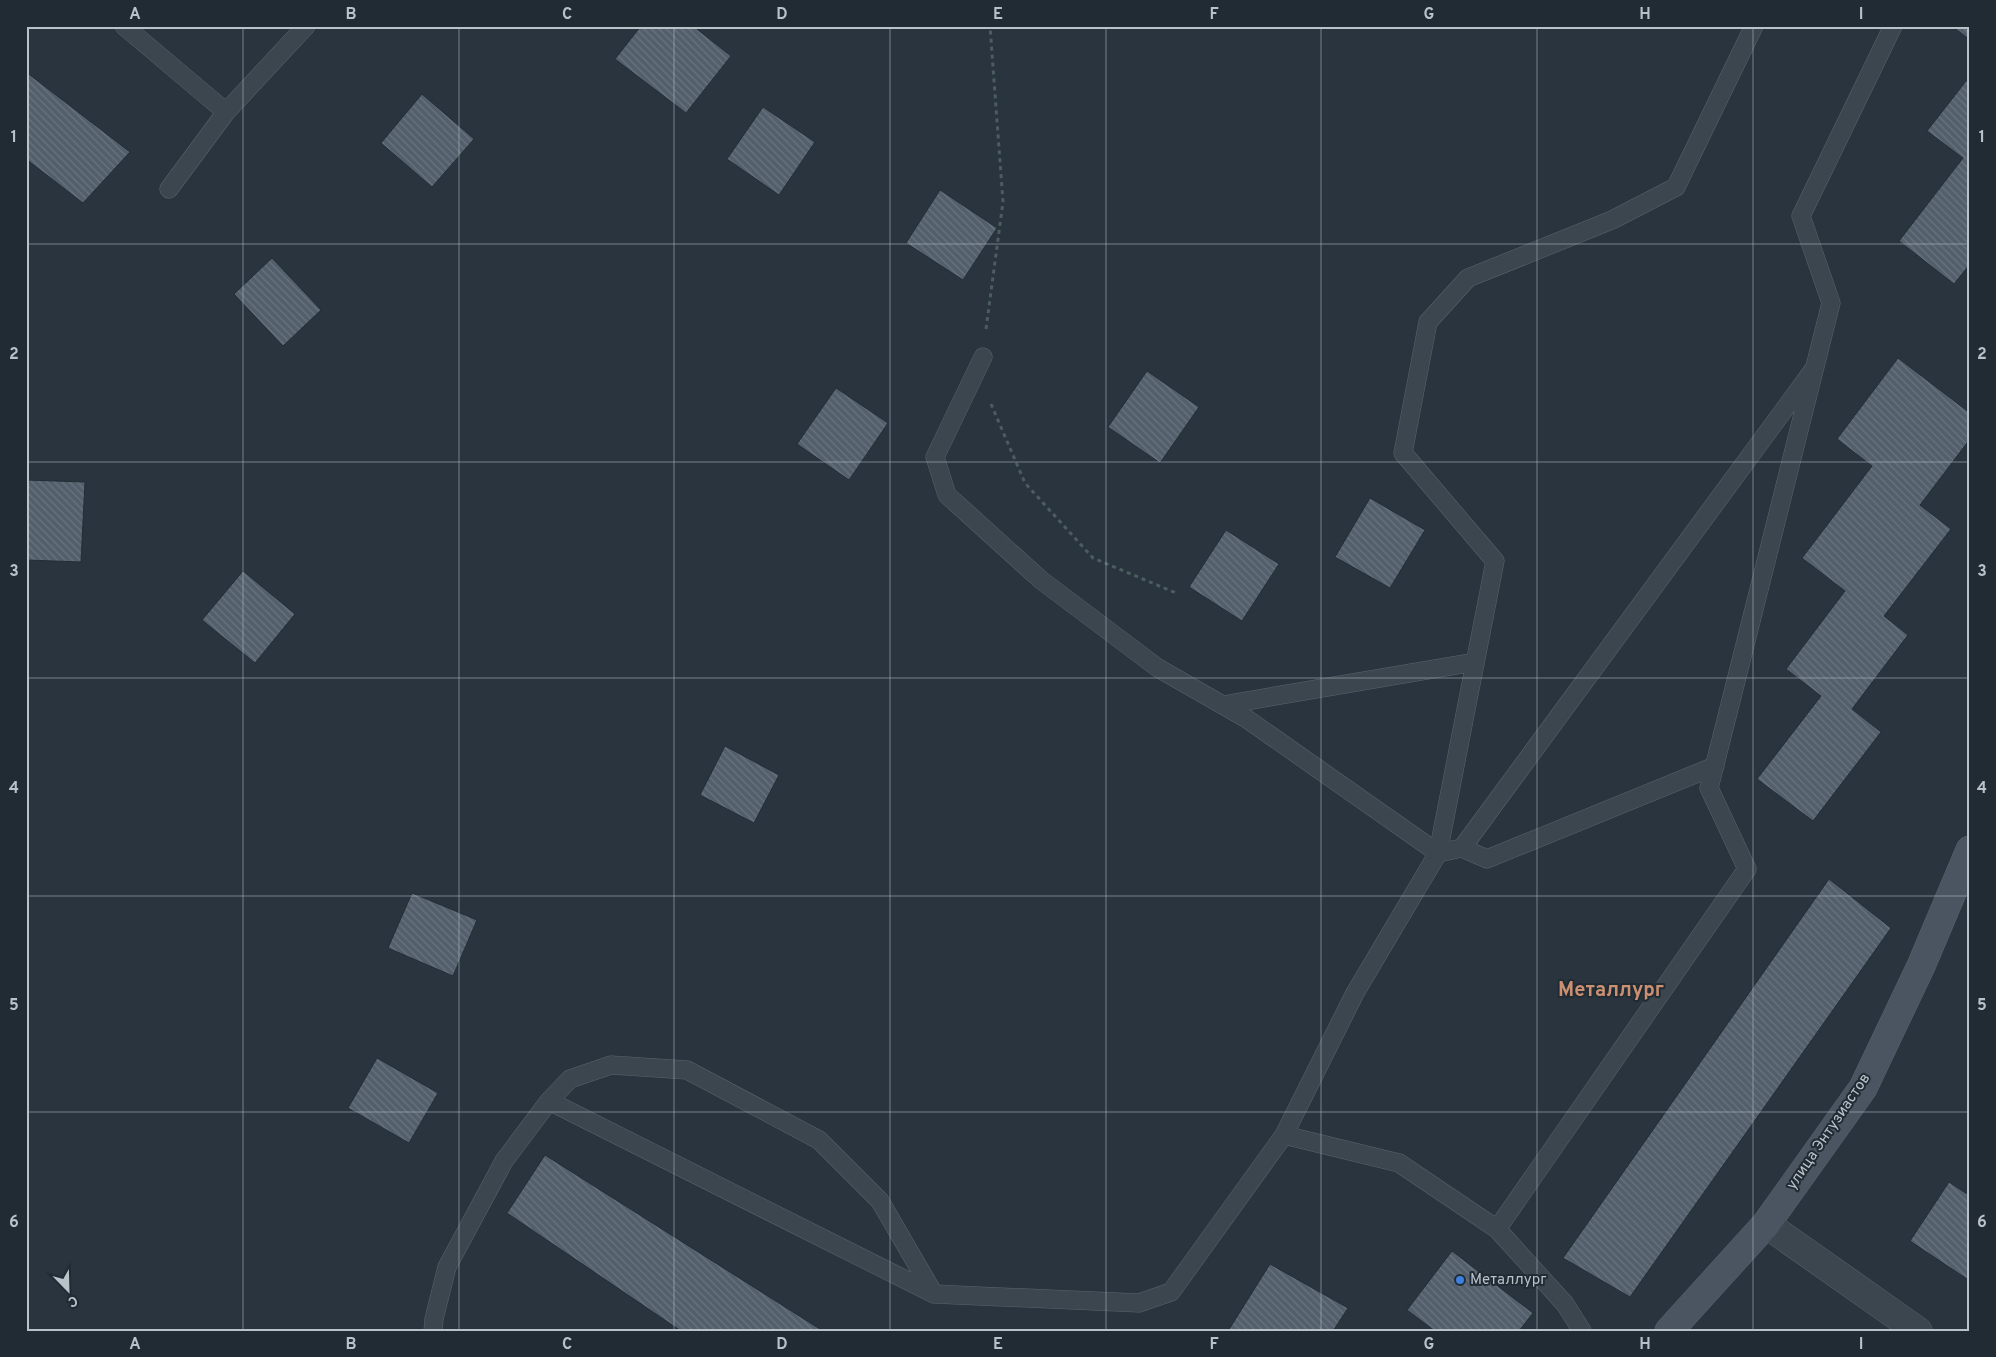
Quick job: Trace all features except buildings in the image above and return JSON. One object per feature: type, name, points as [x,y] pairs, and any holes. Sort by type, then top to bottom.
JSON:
[{"type":"street","name":"улица Энтузиастов","points":[[1669,1331],[1766,1224],[1863,1088],[1921,966],[1970,850]]},
{"type":"street","points":[[1766,1224],[1918,1331]]},
{"type":"lane","points":[[124,26],[226,112]]},
{"type":"lane","points":[[168,189],[226,112],[306,26]]},
{"type":"lane","points":[[549,1102],[934,1294],[1139,1303],[1171,1292],[1284,1135],[1355,993],[1438,853],[1495,561],[1403,453],[1428,322],[1468,278],[1612,220],[1676,187],[1754,26]]},
{"type":"lane","points":[[1497,1229],[1747,869],[1709,788],[1831,303],[1801,216],[1893,26]]},
{"type":"lane","points":[[983,357],[935,458],[946,495],[1042,580],[1158,668],[1247,719],[1438,853],[1462,848],[1487,860],[1715,766]]},
{"type":"lane","points":[[1462,848],[1814,369]]},
{"type":"lane","points":[[1222,705],[1476,662]]},
{"type":"lane","points":[[433,1331],[447,1267],[504,1161],[549,1102],[570,1079],[611,1065],[687,1070],[819,1140],[880,1201],[934,1294]]},
{"type":"lane","points":[[1284,1135],[1399,1163],[1497,1229],[1564,1304],[1582,1331]]},
{"type":"path","points":[[990,26],[1004,202],[983,357],[991,404],[1025,483],[1093,558],[1176,593]]},
{"type":"place","name":"Металлург","points":[[1460,1280]]},
{"type":"district","name":"Металлург","points":[[1611,991]]}]
